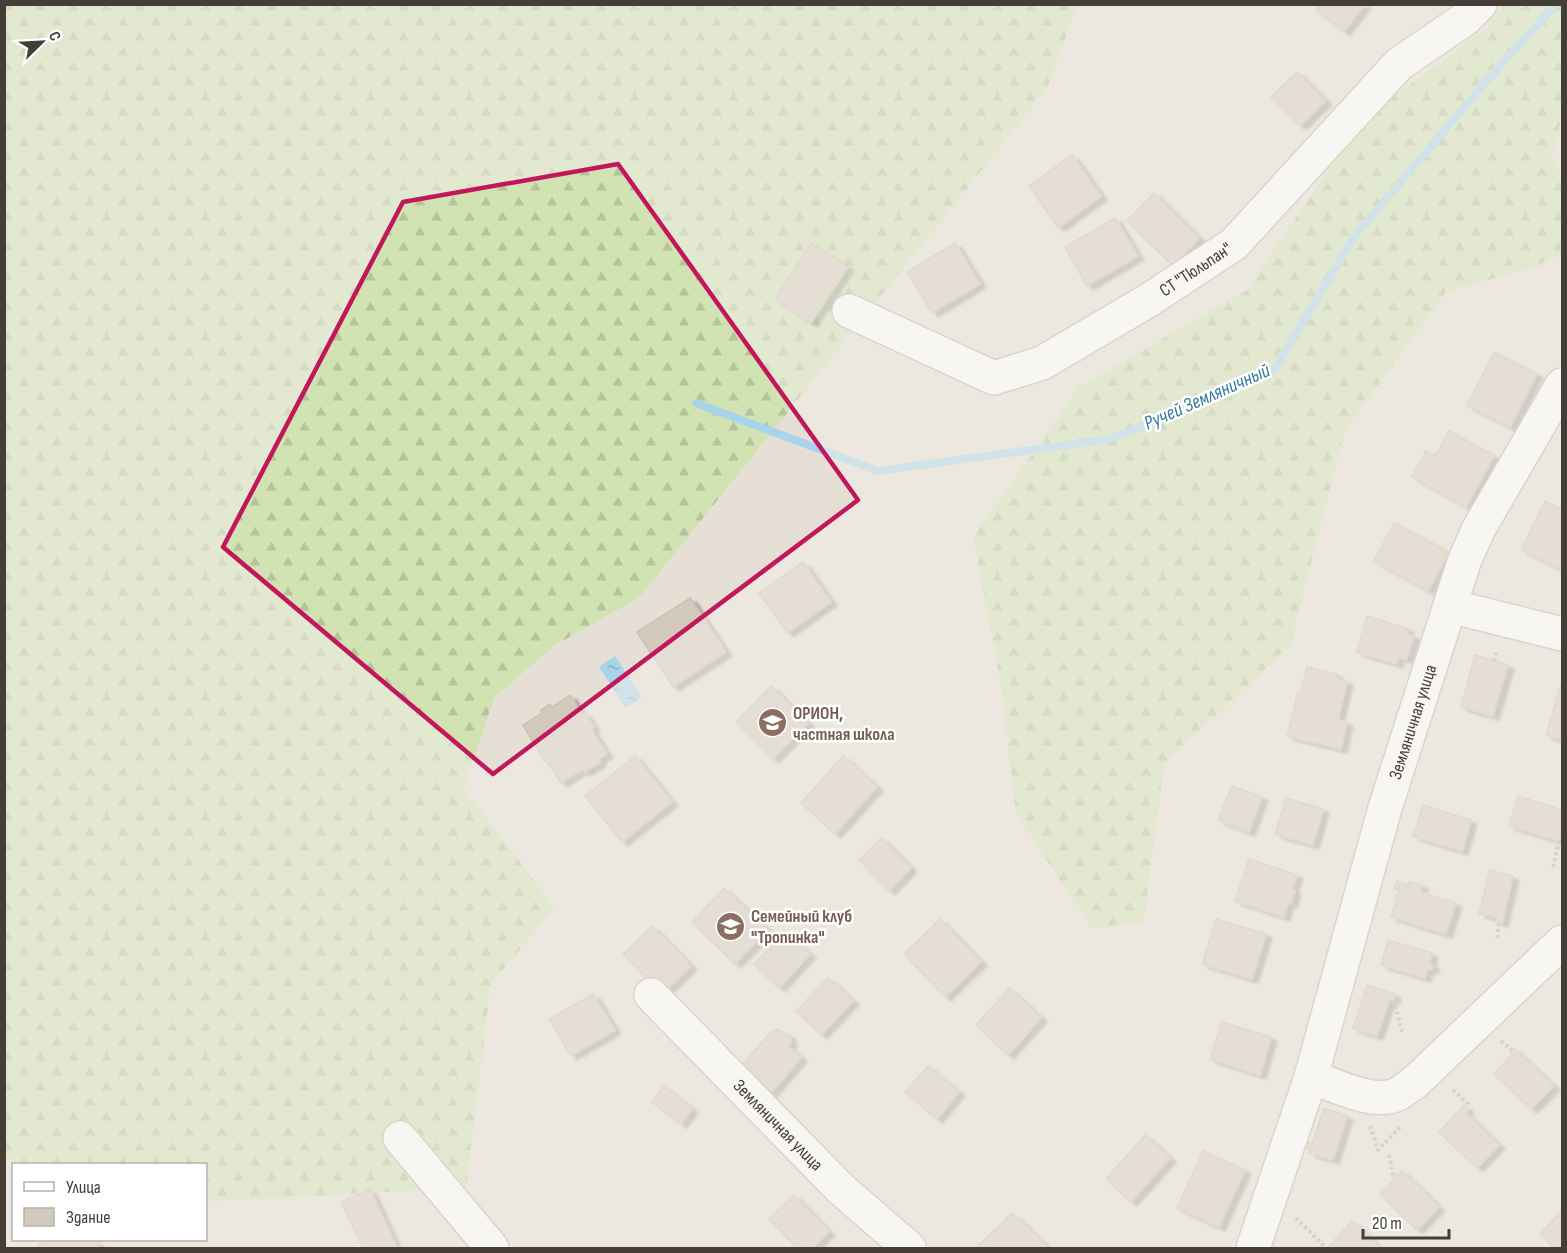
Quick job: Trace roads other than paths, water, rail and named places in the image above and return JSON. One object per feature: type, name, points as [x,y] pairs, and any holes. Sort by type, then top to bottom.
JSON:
[{"type":"street","name":"СТ \"Тюльпан\"","points":[[849,311],[994,378],[1042,363],[1149,300],[1234,244],[1399,64],[1465,19],[1480,4]]},
{"type":"street","name":"Земляничная улица","points":[[1253,1248],[1311,1077],[1385,808],[1464,562],[1478,530],[1563,385]]},
{"type":"street","points":[[1450,606],[1563,634]]},
{"type":"street","points":[[1311,1077],[1367,1097],[1381,1098],[1397,1095],[1414,1083],[1563,942]]},
{"type":"street","name":"Земляничная улица","points":[[651,995],[841,1189],[909,1248]]},
{"type":"street","points":[[400,1138],[492,1248]]},
{"type":"water","points":[[615,656],[642,697],[626,708],[599,667]]},
{"type":"waterway","name":"Ручей Земляничный","points":[[696,403],[878,471],[1111,439],[1274,370],[1354,237],[1483,85],[1556,4]]},
{"type":"place","name":"ОРИОН, частная школа","points":[[772,723]]},
{"type":"place","name":"Семейный клуб \"Тропинка\"","points":[[730,926]]}]
